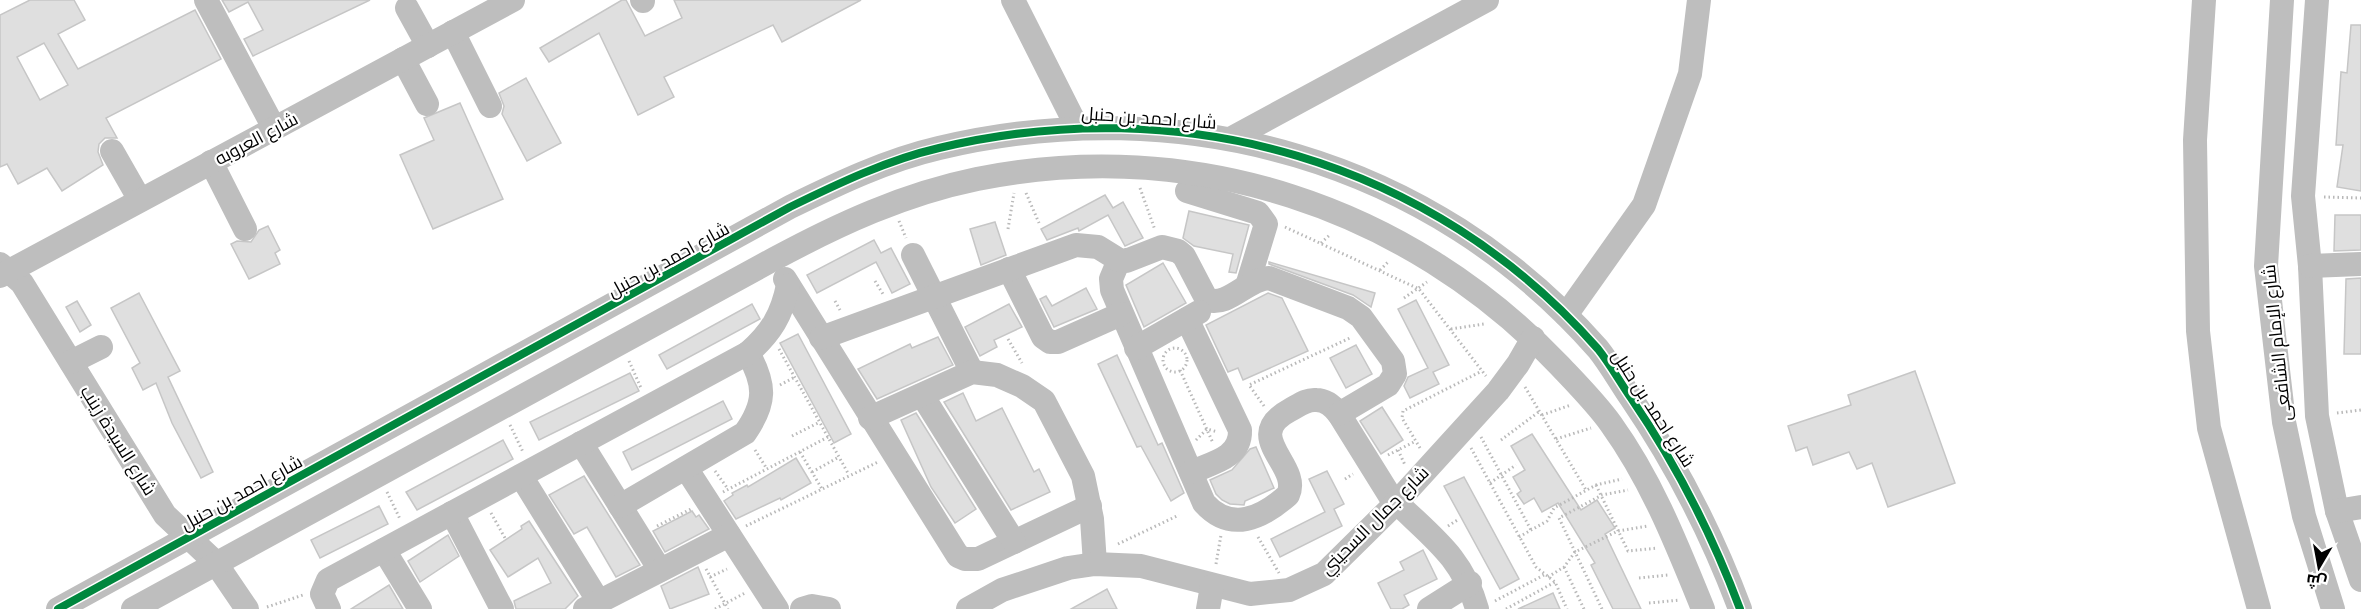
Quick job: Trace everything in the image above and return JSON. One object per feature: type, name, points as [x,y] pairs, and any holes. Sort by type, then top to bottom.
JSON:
[{"type":"street","points":[[206,0],[274,128]]},
{"type":"street","name":"شارع العروبه","points":[[3,270],[140,201],[513,0]]},
{"type":"street","points":[[1013,0],[1077,127]]},
{"type":"street","points":[[1232,138],[1486,0]]},
{"type":"street","points":[[1566,315],[1644,206],[1690,74],[1699,0]]},
{"type":"street","points":[[2204,0],[2195,140],[2198,331],[2209,428],[2259,609]]},
{"type":"street","name":"شارع الإمام الشافعى","points":[[2282,0],[2266,266],[2284,422],[2304,516],[2333,609]]},
{"type":"street","name":"شارع الإمام الشافعى","points":[[2317,0],[2303,196],[2310,266],[2317,416],[2349,509],[2361,580]]},
{"type":"street","points":[[407,8],[428,46]]},
{"type":"street","points":[[453,32],[490,106]]},
{"type":"street","points":[[403,59],[427,104]]},
{"type":"street","name":"شارع احمد بن حنبل","points":[[58,609],[834,185],[938,148],[1077,127],[1105,127],[1232,138],[1326,165],[1400,196],[1470,236],[1530,281],[1566,315],[1600,353],[1685,484],[1740,609]]},
{"type":"street","points":[[1105,127],[1105,167]]},
{"type":"street","points":[[112,152],[140,201]]},
{"type":"street","points":[[211,162],[245,228]]},
{"type":"street","points":[[143,607],[215,562],[774,258],[843,223],[892,203],[964,182],[1017,172],[1105,167],[1132,167],[1209,176],[1296,197],[1348,216],[1407,245],[1444,268],[1533,338],[1610,422],[1647,481],[1668,522],[1696,591],[1731,586]]},
{"type":"street","points":[[1187,190],[1262,216],[1266,224],[1247,286]]},
{"type":"street","points":[[821,338],[1076,244],[1098,247],[1119,260],[1126,261],[1162,247],[1178,251],[1184,256],[1204,298],[1212,302],[1220,301]]},
{"type":"street","points":[[913,255],[972,372]]},
{"type":"street","points":[[774,258],[788,285],[870,418],[958,556],[965,559],[978,559],[1089,506]]},
{"type":"street","points":[[1119,260],[1111,279],[1121,314],[1204,503],[1223,519],[1248,519],[1286,497],[1291,483],[1270,434],[1272,426],[1282,415],[1308,400],[1317,400],[1333,406],[1396,503],[1455,559],[1484,606]]},
{"type":"street","points":[[2310,266],[2361,264]]},
{"type":"street","points":[[1009,268],[1043,337],[1050,342],[1058,342],[1121,314]]},
{"type":"street","name":"شارع السيدة زينب","points":[[3,270],[22,283],[165,515],[215,562],[247,609]]},
{"type":"street","points":[[1136,348],[1247,286],[1264,278],[1275,280],[1348,308],[1361,316],[1393,361],[1395,374],[1388,385],[1339,414]]},
{"type":"street","points":[[325,599],[328,580],[747,353],[769,332],[784,305],[788,285]]},
{"type":"street","points":[[1186,320],[1240,430],[1240,438],[1234,452],[1221,459],[1187,462]]},
{"type":"street","name":"شارع جمال السحيني","points":[[968,609],[1002,590],[1095,559],[1141,566],[1210,597],[1289,590],[1324,574],[1396,503],[1507,381],[1533,338]]},
{"type":"street","points":[[71,362],[101,346]]},
{"type":"street","points":[[620,506],[745,433],[757,416],[762,394],[759,373],[747,353]]},
{"type":"street","points":[[1507,381],[1529,367],[1545,365],[1569,376]]},
{"type":"street","points":[[870,418],[972,372],[997,375],[1022,386],[1044,401],[1083,476],[1095,559]]},
{"type":"street","points":[[922,395],[1014,542]]},
{"type":"street","points":[[581,443],[660,570]]},
{"type":"street","points":[[686,468],[777,609]]},
{"type":"street","points":[[526,473],[607,603],[660,570],[729,535]]},
{"type":"street","points":[[452,513],[497,607]]},
{"type":"street","points":[[384,550],[420,609]]},
{"type":"street","points":[[1429,609],[1470,583]]},
{"type":"street","points":[[802,609],[812,606],[829,609]]},
{"type":"path","points":[[1132,167],[1162,247]]},
{"type":"path","points":[[1017,172],[1039,222]]},
{"type":"path","points":[[1008,230],[1017,172]]},
{"type":"path","points":[[2303,196],[2361,198]]},
{"type":"path","points":[[892,203],[913,255]]},
{"type":"path","points":[[1262,216],[1419,289],[1482,371],[1507,381],[1540,413],[1586,490]]},
{"type":"path","points":[[1404,298],[1444,268]]},
{"type":"path","points":[[1450,329],[1513,320]]},
{"type":"path","points":[[1282,415],[1259,401],[1249,385],[1370,328]]},
{"type":"path","points":[[769,332],[849,475]]},
{"type":"path","points":[[621,342],[650,406]]},
{"type":"path","points":[[1178,349],[1186,355],[1186,365],[1180,370],[1173,372],[1164,365],[1163,360],[1167,351],[1178,349]]},
{"type":"path","points":[[1180,370],[1221,459]]},
{"type":"path","points":[[1431,465],[1402,418],[1402,412],[1482,371]]},
{"type":"path","points":[[1501,440],[1540,413],[1590,399]]},
{"type":"path","points":[[501,407],[526,473]]},
{"type":"path","points":[[2317,416],[2361,410]]},
{"type":"path","points":[[792,436],[820,422]]},
{"type":"path","points":[[1556,439],[1610,422]]},
{"type":"path","points":[[1466,425],[1501,475],[1531,530]]},
{"type":"path","points":[[1466,425],[1490,483],[1519,537],[1536,567],[1555,582],[1567,609]]},
{"type":"path","points":[[1207,429],[1240,438]]},
{"type":"path","points":[[1187,462],[1207,429]]},
{"type":"path","points":[[638,536],[828,438]]},
{"type":"path","points":[[800,452],[822,489]]},
{"type":"path","points":[[729,535],[893,454]]},
{"type":"path","points":[[812,472],[839,457]]},
{"type":"path","points":[[1490,483],[1516,465]]},
{"type":"path","points":[[379,473],[408,537]]},
{"type":"path","points":[[1519,537],[1550,518],[1554,508],[1596,485],[1647,481]]},
{"type":"path","points":[[1602,609],[1559,518],[1602,495],[1647,481]]},
{"type":"path","points":[[1596,485],[1628,551],[1677,546]]},
{"type":"path","points":[[482,497],[505,538]]},
{"type":"path","points":[[1095,559],[1179,515]]},
{"type":"path","points":[[1210,597],[1223,519]]},
{"type":"path","points":[[1248,519],[1289,590]]},
{"type":"path","points":[[1484,606],[1564,567],[1575,552],[1618,531],[1668,522]]},
{"type":"path","points":[[696,552],[728,609]]},
{"type":"path","points":[[1564,567],[1584,609]]},
{"type":"path","points":[[1639,578],[1696,591]]},
{"type":"path","points":[[1506,609],[1555,582]]},
{"type":"path","points":[[715,609],[761,585]]},
{"type":"path","points":[[1649,603],[1696,591]]},
{"type":"path","points":[[261,609],[325,599]]},
{"type":"building","points":[[30,0],[74,0],[85,20],[58,34],[78,69],[195,10],[221,59],[106,118],[117,138],[105,138],[99,144],[98,152],[103,165],[62,191],[47,168],[18,184],[7,164],[0,167],[0,15]],"holes":[[[44,43],[68,85],[40,100],[17,57]]]},
{"type":"building","points":[[222,0],[370,0],[253,56],[244,39],[263,30],[248,2],[229,12]]},
{"type":"building","points":[[622,0],[626,0],[645,36],[682,18],[674,0],[861,0],[782,42],[773,25],[664,77],[674,97],[638,115],[599,33],[549,62],[540,48]]},
{"type":"building","points":[[2351,25],[2361,25],[2361,191],[2337,187],[2343,145],[2336,145],[2341,72],[2347,73]]},
{"type":"building","points":[[526,78],[561,143],[527,161],[502,114],[504,106],[499,93]]},
{"type":"building","points":[[460,103],[503,199],[433,229],[400,155],[434,140],[424,118]]},
{"type":"building","points":[[1105,195],[1113,208],[1123,202],[1143,238],[1125,246],[1108,215],[1079,231],[1078,228],[1047,240],[1041,229]]},
{"type":"building","points":[[1189,211],[1249,225],[1236,273],[1229,272],[1233,254],[1194,246],[1183,238]]},
{"type":"building","points":[[2335,215],[2361,215],[2361,250],[2334,251]]},
{"type":"building","points":[[995,222],[1006,255],[981,265],[970,229]]},
{"type":"building","points":[[268,226],[280,250],[275,253],[280,264],[249,279],[231,244],[237,241],[251,242],[259,230]]},
{"type":"building","points":[[874,240],[881,253],[891,248],[910,284],[892,293],[876,262],[817,293],[807,275]]},
{"type":"building","points":[[1269,262],[1375,293],[1371,307],[1353,295],[1269,264]]},
{"type":"building","points":[[1163,263],[1186,303],[1144,327],[1126,285]]},
{"type":"building","points":[[2361,278],[2361,354],[2344,354],[2346,279]]},
{"type":"building","points":[[1086,288],[1097,309],[1054,327],[1040,299],[1046,296],[1052,306]]},
{"type":"building","points":[[139,293],[180,371],[168,377],[213,472],[201,478],[172,423],[156,383],[143,390],[132,368],[140,363],[111,308]]},
{"type":"building","points":[[1268,293],[1282,298],[1308,351],[1243,380],[1238,368],[1228,372],[1206,325]]},
{"type":"building","points":[[1416,300],[1449,365],[1433,372],[1439,384],[1410,398],[1404,386],[1408,377],[1428,368],[1398,309]]},
{"type":"building","points":[[77,301],[91,325],[80,332],[66,307]]},
{"type":"building","points":[[752,304],[760,319],[667,369],[659,355]]},
{"type":"building","points":[[1009,304],[1022,327],[994,340],[997,347],[980,356],[965,327]]},
{"type":"building","points":[[798,334],[851,434],[834,443],[780,343]]},
{"type":"building","points":[[938,337],[953,365],[877,399],[858,369],[910,344],[912,348]]},
{"type":"building","points":[[1356,345],[1372,374],[1346,388],[1330,358]]},
{"type":"building","points":[[1117,355],[1158,445],[1162,443],[1184,493],[1171,501],[1141,446],[1137,447],[1098,364]]},
{"type":"building","points":[[1915,371],[1955,483],[1888,507],[1872,463],[1857,469],[1849,452],[1813,465],[1807,447],[1796,451],[1788,426],[1851,405],[1848,395]]},
{"type":"building","points":[[630,373],[639,391],[539,440],[530,422]]},
{"type":"building","points":[[963,393],[976,421],[1002,408],[1034,472],[1039,469],[1050,492],[1011,510],[944,402]]},
{"type":"building","points":[[723,401],[732,419],[632,470],[623,452]]},
{"type":"building","points":[[1382,407],[1403,440],[1381,454],[1360,421]]},
{"type":"building","points":[[916,413],[976,509],[955,523],[931,487],[901,420]]},
{"type":"building","points":[[1532,434],[1581,510],[1597,500],[1615,528],[1605,534],[1641,609],[1613,609],[1591,565],[1595,563],[1558,503],[1542,512],[1534,498],[1524,504],[1517,494],[1521,491],[1513,477],[1525,470],[1511,446]]},
{"type":"building","points":[[503,440],[513,459],[417,510],[406,492]]},
{"type":"building","points":[[1256,447],[1274,488],[1245,501],[1244,505],[1230,504],[1222,500],[1216,494],[1210,480],[1232,470],[1250,449]]},
{"type":"building","points":[[796,458],[811,483],[781,500],[780,498],[736,519],[724,501],[733,495],[732,493],[747,485],[748,487]]},
{"type":"building","points":[[1327,471],[1344,504],[1334,509],[1342,526],[1280,557],[1271,539],[1325,512],[1309,479]]},
{"type":"building","points":[[584,476],[640,565],[616,577],[587,527],[574,534],[549,495]]},
{"type":"building","points":[[1464,477],[1519,579],[1500,589],[1444,486]]},
{"type":"building","points":[[379,506],[388,524],[320,558],[311,540]]},
{"type":"building","points":[[692,511],[696,517],[699,515],[709,529],[665,552],[653,531]]},
{"type":"building","points":[[529,521],[578,596],[565,609],[516,609],[514,601],[551,583],[538,558],[508,577],[490,550],[522,529],[521,526]]},
{"type":"building","points":[[448,535],[459,556],[420,582],[408,561]]},
{"type":"building","points":[[1423,550],[1437,579],[1404,595],[1409,605],[1402,609],[1391,609],[1378,583],[1404,570],[1400,562]]},
{"type":"building","points":[[698,567],[709,594],[670,609],[661,586]]},
{"type":"building","points":[[389,585],[403,609],[351,609]]},
{"type":"building","points":[[1107,589],[1117,609],[1071,609]]},
{"type":"building","points":[[1553,593],[1560,609],[1518,609]]},
{"type":"cycle path","points":[[58,609],[790,207],[844,181],[900,159],[939,148],[1030,132],[1121,128],[1211,136],[1297,156],[1381,187],[1459,230],[1532,284],[1598,349],[1647,423],[1692,500],[1740,609]]}]
